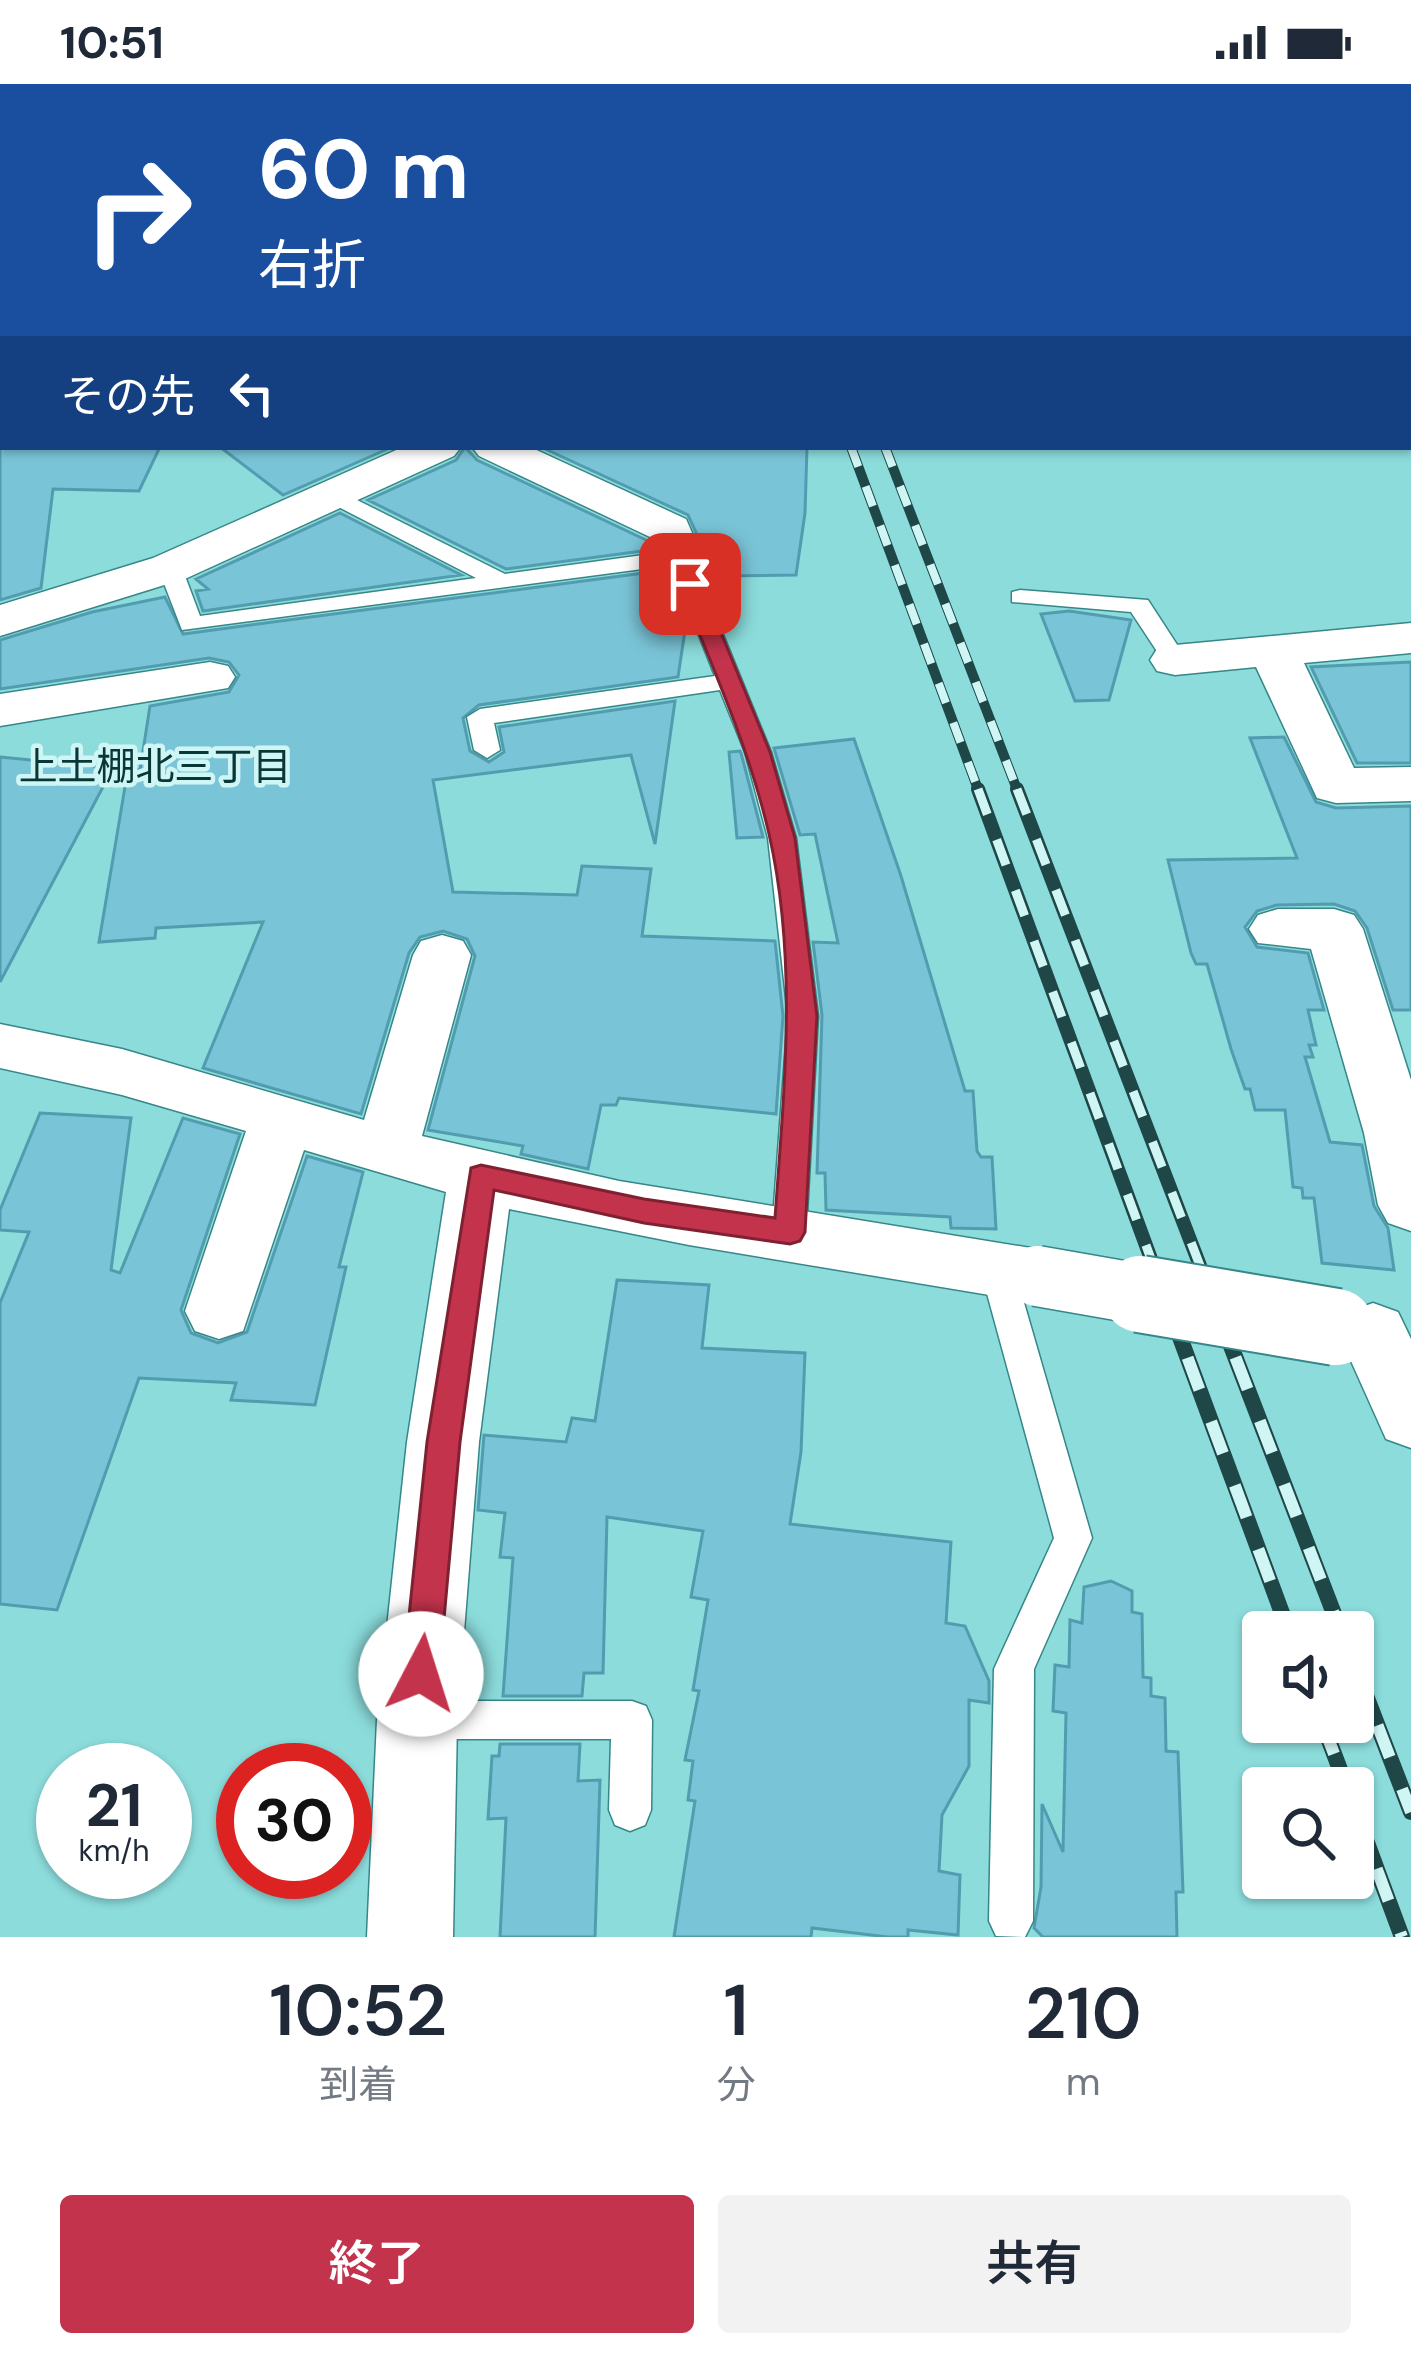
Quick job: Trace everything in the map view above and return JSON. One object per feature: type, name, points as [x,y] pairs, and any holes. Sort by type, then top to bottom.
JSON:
[{"type":"street","points":[[0,621],[170,568],[432,450]]},
{"type":"street","points":[[500,450],[670,529],[685,570]]},
{"type":"street","points":[[1175,659],[1275,654],[1411,638]]},
{"type":"street","points":[[1275,654],[1336,786],[1411,784]]},
{"type":"street","points":[[0,710],[210,677]]},
{"type":"street","points":[[1312,919],[1396,1133],[1411,1205]]},
{"type":"street","points":[[387,1149],[442,955]]},
{"type":"street","points":[[0,1046],[116,1069],[481,1176],[644,1211],[1374,1332],[1411,1417]]},
{"type":"street","points":[[219,1311],[282,1118]]},
{"type":"street","points":[[410,1937],[417,1720],[443,1442],[481,1176]]},
{"type":"lane","points":[[333,494],[498,580]]},
{"type":"lane","points":[[170,568],[191,625],[498,580],[685,570],[758,752],[782,838],[801,994],[790,1232]]},
{"type":"lane","points":[[1020,597],[1139,604],[1175,659]]},
{"type":"lane","points":[[488,750],[480,717],[730,681]]},
{"type":"lane","points":[[1010,1921],[1014,1669],[1073,1538],[1017,1272]]},
{"type":"lane","points":[[417,1720],[632,1720],[630,1810]]},
{"type":"building","points":[[0,450],[159,450],[139,491],[53,489],[41,588],[0,600]]},
{"type":"building","points":[[224,450],[385,450],[283,495]]},
{"type":"building","points":[[468,450],[477,460],[646,540],[650,550],[506,569],[368,500],[456,460]]},
{"type":"building","points":[[547,450],[807,450],[796,575],[716,576],[688,515]]},
{"type":"building","points":[[340,513],[461,575],[203,611],[196,591],[208,589],[196,579]]},
{"type":"building","points":[[659,571],[686,624],[678,677],[479,705],[463,718],[470,751],[489,762],[504,752],[499,727],[675,701],[655,844],[631,755],[433,780],[453,892],[577,895],[582,866],[651,869],[642,936],[775,941],[783,1016],[776,1114],[619,1098],[616,1105],[601,1105],[588,1169],[521,1154],[523,1146],[428,1130],[475,956],[467,939],[443,931],[420,937],[409,953],[361,1114],[203,1068],[263,922],[156,928],[155,938],[99,942],[128,769],[140,770],[150,706],[229,692],[239,675],[229,662],[209,658],[0,689],[0,640],[92,612],[165,597],[183,634]]},
{"type":"building","points":[[1069,611],[1131,620],[1109,700],[1075,701],[1041,614]]},
{"type":"building","points":[[1411,662],[1411,763],[1357,763],[1311,667]]},
{"type":"building","points":[[1284,737],[1316,802],[1336,808],[1411,806],[1411,1010],[1393,1010],[1367,928],[1355,911],[1334,904],[1277,905],[1257,911],[1245,927],[1257,947],[1308,953],[1324,1010],[1308,1010],[1316,1045],[1309,1045],[1313,1057],[1305,1057],[1330,1142],[1362,1145],[1374,1206],[1388,1228],[1394,1270],[1322,1263],[1314,1198],[1303,1198],[1302,1188],[1293,1187],[1285,1110],[1255,1110],[1250,1089],[1245,1089],[1207,964],[1196,964],[1191,953],[1168,860],[1297,858],[1250,738]]},
{"type":"building","points":[[854,739],[901,876],[965,1091],[973,1091],[977,1151],[981,1157],[992,1157],[996,1229],[951,1228],[950,1217],[826,1210],[825,1173],[817,1173],[822,1015],[813,942],[838,943],[815,834],[800,835],[774,748]]},
{"type":"building","points":[[740,751],[763,837],[737,838],[729,752]]},
{"type":"building","points":[[0,757],[113,768],[0,982]]},
{"type":"building","points":[[40,1113],[131,1118],[111,1270],[120,1273],[183,1118],[240,1134],[181,1310],[191,1333],[218,1343],[247,1332],[307,1156],[363,1172],[339,1267],[346,1267],[315,1405],[231,1400],[236,1383],[139,1378],[57,1610],[0,1604],[0,1303],[29,1232],[0,1230],[0,1210]]},
{"type":"building","points":[[617,1280],[709,1285],[702,1348],[805,1353],[801,1452],[790,1524],[951,1542],[946,1623],[965,1626],[989,1681],[989,1703],[969,1700],[969,1766],[942,1815],[939,1871],[960,1875],[958,1935],[908,1930],[908,1937],[888,1937],[812,1928],[811,1937],[674,1937],[695,1801],[688,1800],[693,1761],[685,1760],[699,1691],[693,1690],[708,1600],[691,1597],[703,1531],[607,1517],[603,1673],[584,1673],[582,1696],[503,1696],[513,1558],[500,1557],[505,1513],[478,1510],[484,1435],[566,1442],[572,1418],[595,1421]]},
{"type":"building","points":[[1111,1581],[1132,1591],[1132,1612],[1142,1614],[1143,1677],[1151,1678],[1151,1696],[1165,1698],[1166,1751],[1178,1752],[1183,1892],[1176,1892],[1177,1937],[1043,1937],[1034,1928],[1041,1887],[1042,1804],[1063,1852],[1066,1713],[1053,1711],[1055,1665],[1069,1667],[1070,1620],[1082,1623],[1084,1587]]},
{"type":"building","points":[[500,1744],[580,1744],[578,1781],[600,1780],[595,1937],[500,1937],[506,1818],[488,1819],[492,1756],[499,1756]]},
{"type":"railway","points":[[852,450],[979,792]]},
{"type":"railway","points":[[886,450],[1018,792]]},
{"type":"railway","points":[[978,789],[1165,1297]]},
{"type":"railway","points":[[1017,789],[1212,1297]]},
{"type":"railway","points":[[1164,1294],[1281,1611]]},
{"type":"railway","points":[[1211,1294],[1333,1611]]},
{"type":"railway","points":[[1374,1716],[1411,1812]]},
{"type":"railway","points":[[1330,1743],[1339,1767]]},
{"type":"railway","points":[[1374,1862],[1402,1937]]},
{"type":"district","name":"上土棚北三丁目","points":[[155,766]]},
{"type":"route","points":[[421,1674],[443,1442],[481,1176],[644,1211],[790,1232],[803,1016],[782,838],[758,752],[690,584]]}]
